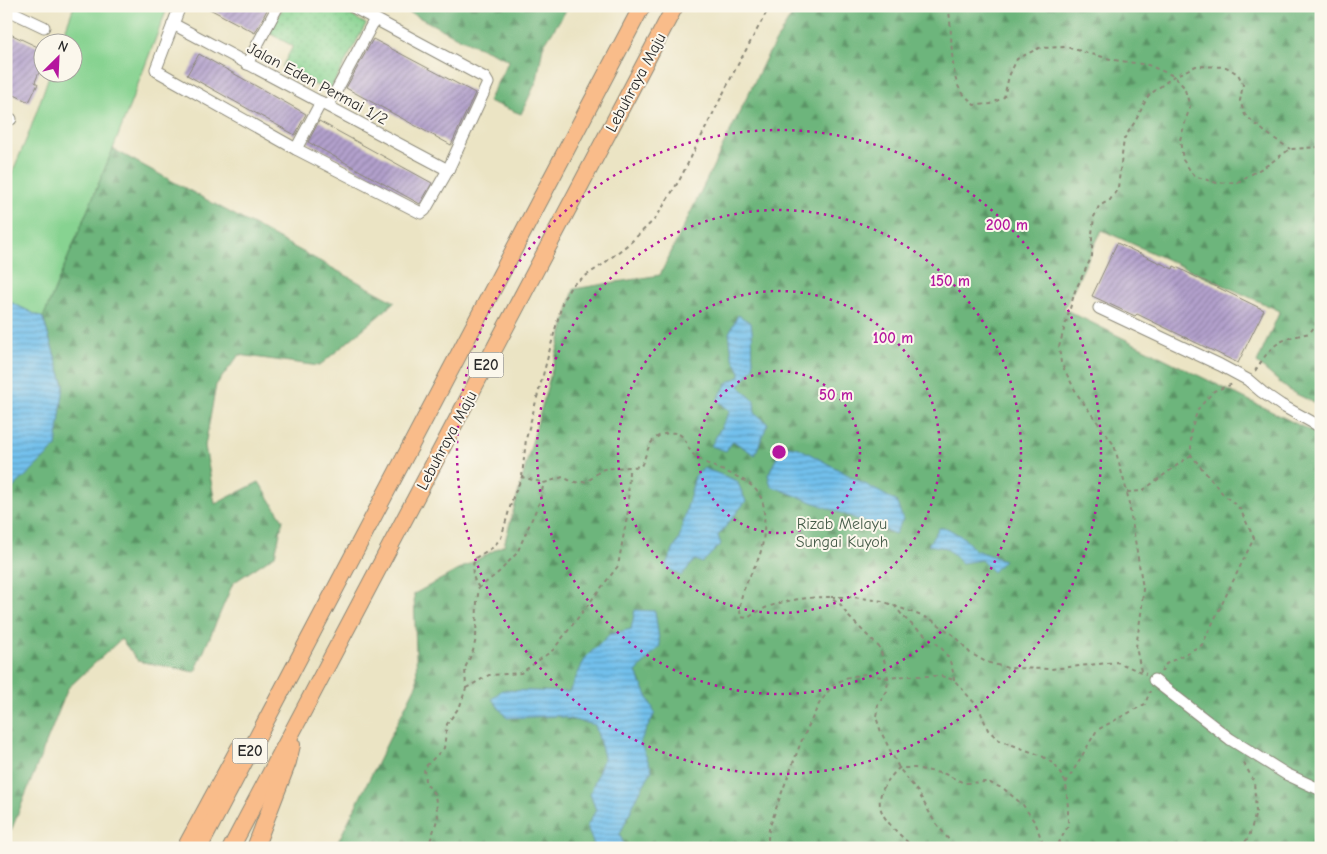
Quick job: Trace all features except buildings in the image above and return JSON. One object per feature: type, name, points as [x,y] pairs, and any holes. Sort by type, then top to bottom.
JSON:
[{"type":"highway","name":"Lebuhraya Maju","points":[[199,848],[642,6]]},
{"type":"highway","name":"Lebuhraya Maju","points":[[231,848],[675,6]]},
{"type":"highway","points":[[185,848],[246,735],[300,655]]},
{"type":"highway","points":[[255,848],[288,762],[296,723]]},
{"type":"street","points":[[180,6],[156,69],[296,149],[421,213],[425,210],[448,170],[488,83],[485,78],[351,6]]},
{"type":"street","points":[[248,64],[278,6]]},
{"type":"street","points":[[6,9],[44,27]]},
{"type":"street","points":[[296,149],[325,104],[374,19]]},
{"type":"street","name":"Jalan Eden Permai 1/2","points":[[173,24],[448,170]]},
{"type":"street","points":[[1099,308],[1248,380],[1262,392],[1321,427]]},
{"type":"street","points":[[1154,680],[1230,738],[1286,774],[1321,790]]},
{"type":"path","points":[[480,588],[473,578],[471,570],[475,558],[492,548],[500,538],[522,477],[526,439],[563,300],[572,285],[616,254],[656,218],[680,179],[735,70],[770,6]]},
{"type":"path","points":[[948,6],[953,62],[960,90],[974,105],[991,104],[1004,97],[1009,76],[1017,59],[1039,48],[1066,47],[1114,60],[1148,65],[1174,76],[1184,87],[1190,106],[1180,140],[1183,160],[1194,176],[1217,183],[1238,182],[1290,149],[1321,147]]},
{"type":"path","points":[[1141,671],[1136,647],[1143,588],[1127,492],[1114,445],[1077,394],[1061,363],[1059,347],[1075,291],[1092,256],[1094,217],[1100,206],[1110,200],[1118,188],[1124,140],[1148,96],[1174,76],[1196,66],[1226,67],[1238,74],[1243,84],[1240,101],[1245,115],[1265,132],[1290,149]]},
{"type":"path","points":[[1066,783],[1097,730],[1145,704],[1154,680],[1166,664],[1202,644],[1254,538],[1240,509],[1223,494],[1191,455],[1191,431],[1198,409],[1214,391],[1248,380],[1268,350],[1286,338],[1310,333],[1321,316]]},
{"type":"path","points":[[522,477],[544,483],[563,477],[571,482],[582,483],[591,479],[601,470],[641,466],[649,444],[656,438],[675,433],[684,437],[692,452],[701,461],[741,478],[758,491],[764,510],[760,555],[740,601],[739,609],[742,617],[748,618],[756,612],[788,601],[814,597],[854,597],[892,604],[932,620],[956,637],[970,653],[986,662],[1008,668],[1051,669],[1118,662],[1141,671],[1154,680]]},
{"type":"path","points":[[1127,492],[1142,490],[1191,455]]},
{"type":"path","points":[[466,688],[489,675],[521,673],[553,650],[618,566],[628,511],[629,468]]},
{"type":"path","points":[[428,848],[438,817],[435,796],[425,782],[424,768],[444,748],[447,724],[460,706],[466,688],[465,668],[473,651],[476,638],[477,601],[480,588],[517,554],[539,503],[544,483]]},
{"type":"path","points":[[831,597],[879,647],[888,678],[887,691],[878,705],[876,717],[881,732],[899,768],[918,792],[933,819],[949,840],[950,848]]},
{"type":"path","points":[[892,604],[909,622],[942,647],[953,666],[954,680]]},
{"type":"path","points":[[767,848],[769,829],[779,800],[819,704],[832,686],[846,678],[864,674],[888,678],[941,676],[954,680],[979,708],[988,730],[999,740],[1042,756],[1055,765],[1066,783],[1068,826],[1056,848]]},
{"type":"path","points":[[1230,738],[1254,781],[1256,812],[1249,837],[1240,848]]},
{"type":"path","points":[[914,848],[881,814],[879,796],[887,780],[899,768],[915,768],[945,774],[964,783],[988,782],[1004,789],[1023,806],[1036,824],[1044,848]]},
{"type":"green space","points":[[74,6],[168,6],[113,149],[43,318],[6,300],[6,187],[29,133],[47,82],[82,82],[82,32],[65,32]]},
{"type":"green space","points":[[283,6],[334,6],[366,24],[329,92],[282,67],[293,46],[269,33]]},
{"type":"green space","points":[[397,6],[569,6],[543,46],[537,80],[521,114],[488,101],[509,60],[459,38]]},
{"type":"green space","name":"Rizab Melayu Sungai Kuyoh","points":[[797,6],[1321,6],[1321,406],[1290,391],[1257,363],[1280,311],[1102,230],[1064,309],[1321,436],[1321,848],[335,848],[417,683],[414,594],[504,545],[574,289],[660,275],[766,58]]},
{"type":"green space","points":[[113,149],[395,302],[319,366],[239,355],[216,385],[205,446],[215,504],[259,482],[283,520],[275,555],[233,583],[195,672],[138,661],[121,639],[68,688],[11,831],[6,835],[6,476],[13,488],[64,385],[43,318]]},
{"type":"water","points":[[6,300],[43,318],[64,385],[56,447],[13,488],[6,476]]},
{"type":"water","points":[[738,315],[751,323],[754,367],[739,386],[754,401],[755,413],[768,423],[755,455],[733,441],[726,451],[711,446],[730,411],[717,400],[727,383],[740,376],[732,356],[729,333]]},
{"type":"water","points":[[783,445],[799,448],[896,501],[903,519],[895,534],[771,486],[768,475]]},
{"type":"water","points":[[704,468],[737,481],[746,501],[718,536],[721,544],[702,563],[695,560],[681,576],[665,566],[679,539],[695,476]]},
{"type":"water","points":[[939,528],[947,528],[964,538],[975,550],[1004,560],[993,572],[981,560],[962,563],[946,548],[928,545]]},
{"type":"water","points":[[635,610],[655,611],[660,646],[636,672],[655,713],[640,742],[652,770],[620,834],[625,848],[595,848],[587,826],[596,810],[590,794],[604,757],[595,725],[557,716],[507,718],[492,699],[502,690],[569,692],[586,657],[610,634],[631,629]]}]
